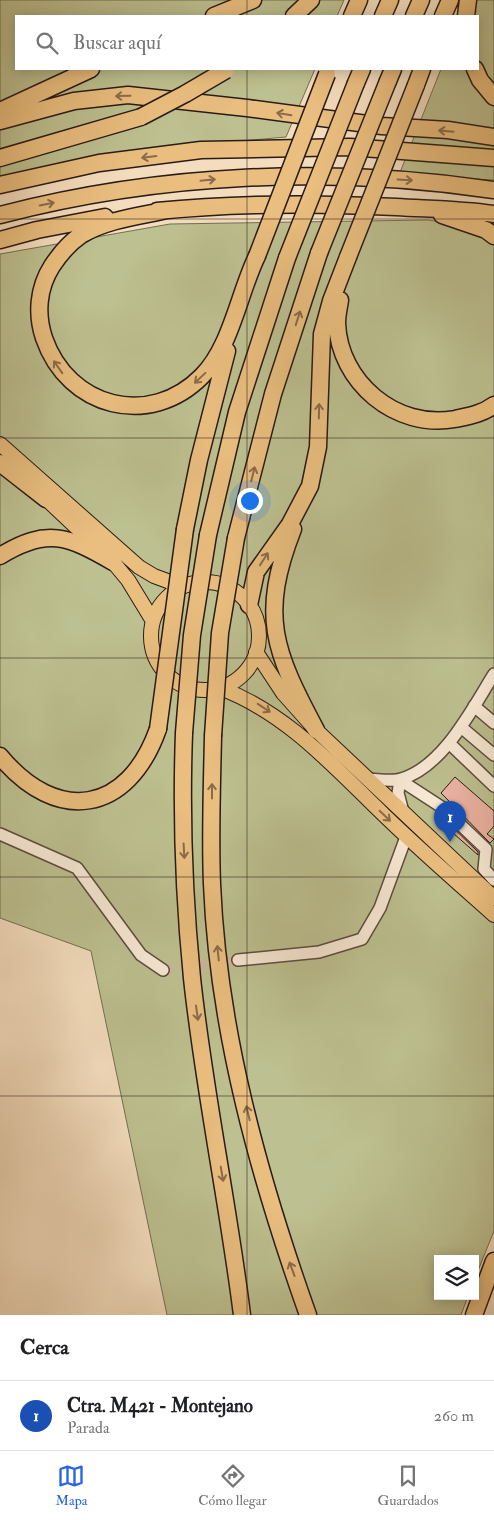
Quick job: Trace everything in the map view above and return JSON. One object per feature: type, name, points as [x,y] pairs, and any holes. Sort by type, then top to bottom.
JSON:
[{"type":"highway","points":[[216,15],[253,0]]},
{"type":"highway","points":[[295,15],[311,0]]},
{"type":"highway","points":[[352,15],[359,0]]},
{"type":"highway","points":[[383,15],[390,0]]},
{"type":"highway","points":[[414,15],[421,0]]},
{"type":"highway","points":[[443,15],[450,0]]},
{"type":"highway","points":[[466,15],[468,0]]},
{"type":"highway","points":[[0,111],[90,70]]},
{"type":"highway","points":[[0,158],[141,117],[186,94],[225,70]]},
{"type":"highway","points":[[316,730],[284,665],[276,640],[273,601],[280,562],[310,486],[318,447],[322,334],[331,300],[422,70]]},
{"type":"highway","points":[[476,70],[480,80],[494,97]]},
{"type":"highway","points":[[168,210],[123,220],[80,236],[68,245],[48,273],[40,300],[41,328],[50,354],[59,369],[70,382],[85,392],[113,403],[139,406],[170,399],[188,388],[214,363],[222,348],[328,72]]},
{"type":"highway","points":[[308,1315],[283,1244],[255,1143],[232,1046],[219,957],[212,884],[213,736],[220,632],[236,538],[273,394],[320,253],[391,75]]},
{"type":"highway","points":[[242,1315],[230,1223],[192,979],[181,801],[184,733],[192,635],[208,535],[236,412],[288,258],[359,76]]},
{"type":"highway","points":[[0,121],[74,101],[128,96],[247,108],[382,126],[448,130],[494,137]]},
{"type":"highway","points":[[0,185],[99,163],[200,150],[350,147],[494,158]]},
{"type":"highway","points":[[0,215],[108,191],[215,179],[352,177],[420,181],[494,190]]},
{"type":"highway","points":[[0,240],[57,226],[116,216],[168,210],[253,205],[331,204],[456,209],[494,214]]},
{"type":"highway","points":[[421,209],[456,218],[494,236]]},
{"type":"highway","points":[[0,756],[16,774],[34,788],[53,798],[75,801],[91,799],[118,788],[133,776],[150,751],[158,728],[185,529],[199,460],[222,369],[257,256]]},
{"type":"highway","points":[[342,275],[337,323],[345,358],[354,375],[376,400],[406,416],[438,422],[475,415],[494,405]]},
{"type":"highway","points":[[0,463],[46,499]]},
{"type":"highway","points":[[249,605],[250,591],[256,572],[290,524],[310,486]]},
{"type":"highway","points":[[0,556],[23,543],[43,538],[62,539],[81,544],[113,562]]},
{"type":"highway","points":[[474,1315],[494,1261]]},
{"type":"main road","points":[[0,444],[139,567],[154,576],[181,586]]},
{"type":"main road","points":[[0,456],[113,562],[128,580],[153,621]]},
{"type":"main road","points":[[198,582],[217,583],[235,591],[249,605],[258,627],[256,652],[250,665],[239,677],[220,688],[206,690],[186,686],[168,675],[153,655],[150,634],[153,621],[168,596],[181,586],[198,582]]},
{"type":"main road","points":[[256,652],[283,692],[316,730],[494,898]]},
{"type":"main road","points":[[220,688],[260,705],[279,718],[494,915]]},
{"type":"lane","points":[[367,779],[400,780],[424,768],[461,727],[494,674]]},
{"type":"lane","points":[[474,706],[494,723]]},
{"type":"lane","points":[[461,727],[494,755]]},
{"type":"lane","points":[[448,743],[494,786]]},
{"type":"lane","points":[[400,780],[398,793],[403,813]]},
{"type":"lane","points":[[400,780],[443,808],[486,848],[484,869],[491,876]]},
{"type":"lane","points":[[0,834],[77,868],[141,955],[163,970]]},
{"type":"lane","points":[[238,960],[319,952],[362,939],[380,908],[406,836]]},
{"type":"lane","points":[[491,876],[494,862]]},
{"type":"green space","points":[[0,0],[344,0],[337,15],[15,15],[15,70],[315,70],[286,137],[129,151],[0,182]]},
{"type":"green space","points":[[469,0],[494,0],[494,180],[399,175],[441,70],[479,70],[479,15],[463,15]]},
{"type":"green space","points":[[428,220],[494,230],[494,1231],[479,1268],[479,1255],[434,1255],[434,1300],[467,1300],[461,1315],[167,1315],[91,951],[0,918],[0,254],[170,224]]},
{"type":"building","points":[[455,777],[494,811],[494,826],[487,834],[494,839],[490,843],[441,793]]},
{"type":"building","points":[[440,815],[478,852],[478,855],[437,819]]},
{"type":"tunnel","points":[[163,970],[238,960]]},
{"type":"place","name":"Ctra. M421 - Montejano","points":[[450,842]]}]
